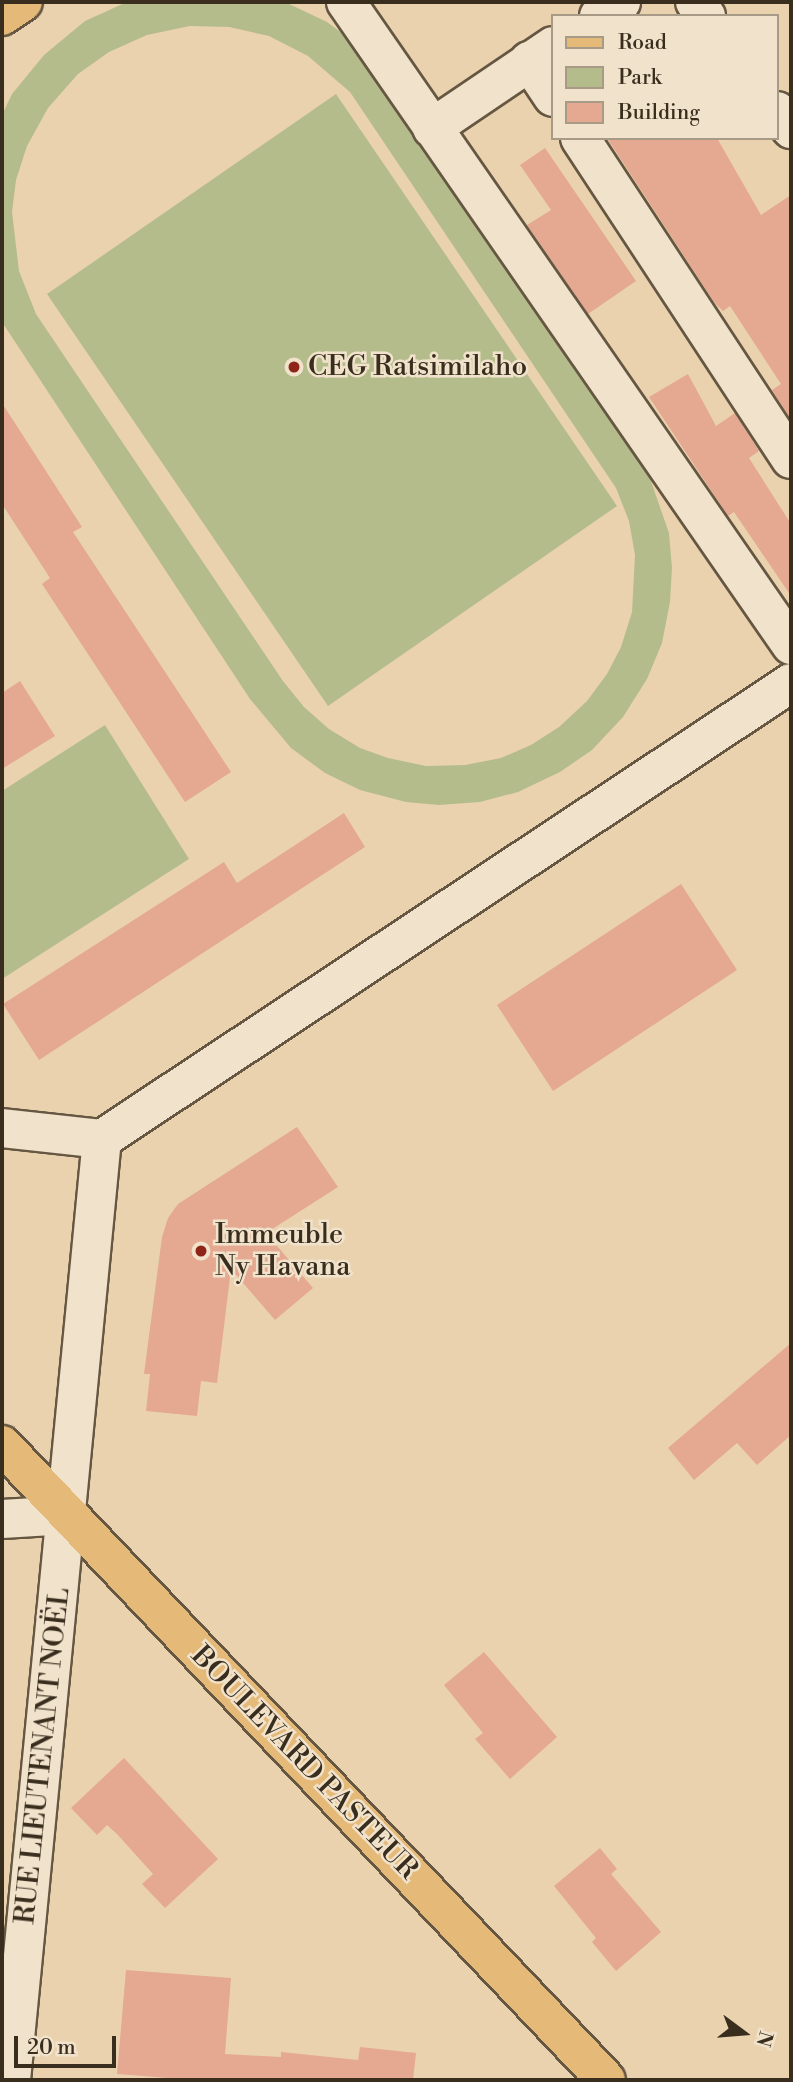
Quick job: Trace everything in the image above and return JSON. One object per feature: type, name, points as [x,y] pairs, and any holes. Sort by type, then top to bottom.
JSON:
[{"type":"main road","points":[[2,16],[23,2]]},
{"type":"main road","name":"BOULEVARD PASTEUR","points":[[2,1445],[606,2080]]},
{"type":"street","points":[[346,2],[791,645]]},
{"type":"street","points":[[602,14],[621,2]]},
{"type":"street","points":[[432,128],[541,53],[552,93]]},
{"type":"street","points":[[779,114],[791,129]]},
{"type":"street","points":[[581,140],[791,458]]},
{"type":"street","points":[[2,1128],[102,1139],[791,683]]},
{"type":"street","name":"RUE LIEUTENANT NOËL","points":[[11,2080],[68,1515],[102,1139]]},
{"type":"street","points":[[2,1519],[68,1515]]},
{"type":"green space","points":[[127,2],[285,2],[327,22],[354,42],[646,467],[669,533],[672,568],[670,602],[662,643],[647,679],[623,717],[592,750],[560,772],[518,792],[480,802],[439,805],[406,802],[360,790],[325,773],[291,748],[250,699],[2,322],[2,115],[12,94],[44,55],[85,21]],"holes":[[[190,26],[229,27],[269,36],[308,56],[350,92],[616,488],[629,521],[635,555],[632,612],[621,647],[607,674],[587,701],[559,727],[531,745],[501,758],[465,765],[426,766],[388,758],[360,748],[329,729],[304,707],[283,681],[36,314],[19,271],[12,212],[16,180],[27,146],[48,108],[78,74],[109,52],[147,35]]]},
{"type":"green space","points":[[336,94],[617,506],[328,706],[47,294]]},
{"type":"green space","points":[[105,725],[189,859],[2,979],[2,791]]},
{"type":"building","points":[[608,140],[718,140],[761,215],[791,195],[791,420],[772,390],[781,384],[730,306],[723,311],[714,302]]},
{"type":"building","points":[[545,148],[636,281],[588,314],[527,225],[551,210],[520,165]]},
{"type":"building","points":[[688,374],[716,426],[735,413],[759,451],[749,458],[791,524],[791,596],[734,512],[728,516],[649,397]]},
{"type":"building","points":[[2,403],[82,527],[73,532],[231,772],[185,802],[42,584],[50,578],[2,504]]},
{"type":"building","points":[[20,681],[55,736],[2,769],[2,693]]},
{"type":"building","points":[[344,813],[365,847],[39,1060],[3,1004],[224,862],[237,883]]},
{"type":"building","points":[[681,884],[737,970],[553,1091],[497,1005]]},
{"type":"building","name":"Immeuble Ny Havana","points":[[297,1127],[338,1187],[266,1233],[313,1288],[275,1320],[231,1269],[217,1383],[201,1381],[197,1416],[146,1411],[150,1374],[144,1374],[162,1237],[168,1218],[178,1204]]},
{"type":"building","points":[[791,1343],[791,1435],[757,1465],[737,1443],[694,1480],[668,1448]]},
{"type":"building","points":[[484,1652],[557,1737],[510,1779],[475,1739],[483,1733],[444,1685]]},
{"type":"building","points":[[124,1758],[218,1859],[165,1908],[142,1884],[153,1874],[117,1834],[107,1825],[97,1835],[71,1808]]},
{"type":"building","points":[[600,1848],[617,1869],[611,1874],[661,1932],[616,1971],[592,1942],[596,1938],[554,1886]]},
{"type":"building","points":[[126,1970],[231,1978],[225,2054],[281,2057],[281,2052],[358,2060],[360,2047],[416,2053],[413,2080],[194,2080],[117,2074]]},
{"type":"place","name":"CEG Ratsimilaho","points":[[294,367]]},
{"type":"place","name":"Immeuble Ny Havana","points":[[201,1251]]}]
